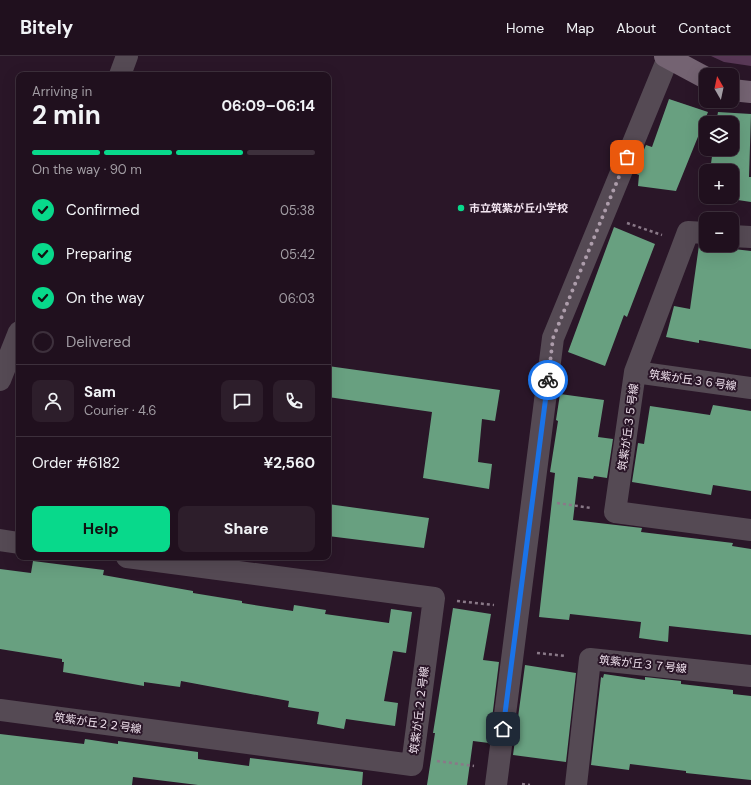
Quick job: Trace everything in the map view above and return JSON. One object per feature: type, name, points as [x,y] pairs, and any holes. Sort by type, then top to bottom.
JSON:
[{"type":"street","points":[[121,72],[127,56]]},
{"type":"street","points":[[496,780],[553,338],[667,57],[699,74]]},
{"type":"street","points":[[739,91],[751,92]]},
{"type":"street","name":"筑紫が丘３５号線","points":[[615,512],[635,372],[697,233]]},
{"type":"street","points":[[739,236],[751,237]]},
{"type":"street","points":[[0,380],[16,340]]},
{"type":"street","name":"筑紫が丘３６号線","points":[[635,372],[751,388]]},
{"type":"street","points":[[615,512],[751,530]]},
{"type":"street","points":[[0,540],[16,543]]},
{"type":"street","points":[[149,560],[434,598]]},
{"type":"street","name":"筑紫が丘２２号線","points":[[0,710],[412,765],[434,598]]},
{"type":"street","name":"筑紫が丘３７号線","points":[[576,785],[590,659],[751,676]]},
{"type":"path","points":[[604,214],[674,240],[697,233]]},
{"type":"path","points":[[532,500],[615,512]]},
{"type":"path","points":[[434,598],[518,608]]},
{"type":"path","points":[[513,651],[590,659]]},
{"type":"path","points":[[412,765],[424,759],[485,768],[496,780]]},
{"type":"shaded area","points":[[711,56],[751,56],[751,66],[724,62]]},
{"type":"building","points":[[669,99],[708,112],[706,116],[699,116],[699,134],[676,191],[638,186],[639,175],[634,173],[646,145],[652,147]]},
{"type":"building","points":[[718,112],[751,114],[749,177],[751,177],[751,202],[739,200],[739,164],[711,164],[712,156],[739,156],[739,116],[717,116]]},
{"type":"building","points":[[614,227],[655,244],[627,317],[624,315],[605,366],[568,352]]},
{"type":"building","points":[[699,245],[699,252],[739,252],[739,250],[751,251],[751,349],[699,340],[699,343],[666,337],[674,306],[690,309]]},
{"type":"building","points":[[331,366],[500,390],[495,421],[482,419],[478,462],[492,464],[489,489],[423,478],[432,412],[331,397]]},
{"type":"building","points":[[560,394],[604,400],[598,437],[613,439],[607,478],[594,476],[593,479],[578,477],[573,520],[642,528],[641,532],[733,543],[732,546],[751,549],[751,635],[669,626],[668,642],[639,638],[641,622],[570,614],[569,620],[539,617],[555,473],[550,472],[558,421],[556,420]]},
{"type":"building","points":[[713,405],[751,411],[751,491],[713,485],[711,495],[632,482],[638,443],[644,444],[650,406],[710,415]]},
{"type":"building","points":[[331,504],[429,518],[424,548],[331,536]]},
{"type":"building","points":[[33,561],[104,570],[103,575],[193,591],[193,593],[242,601],[242,603],[293,611],[294,605],[326,610],[325,614],[389,623],[391,609],[412,612],[406,653],[393,651],[384,701],[398,703],[395,726],[346,719],[344,729],[317,724],[319,712],[288,707],[289,701],[181,681],[180,687],[144,682],[144,686],[63,672],[64,662],[62,662],[62,659],[0,649],[0,569],[31,573]]},
{"type":"building","points":[[453,608],[491,614],[483,660],[499,662],[489,743],[473,741],[467,785],[427,785],[435,733],[433,733]]},
{"type":"building","points":[[525,665],[576,673],[566,762],[513,755]]},
{"type":"building","points":[[604,674],[645,680],[645,677],[681,681],[681,684],[733,690],[733,694],[751,696],[751,780],[686,773],[686,771],[630,764],[629,770],[591,765],[601,677],[603,678]]},
{"type":"building","points":[[0,734],[84,744],[85,739],[118,744],[118,741],[198,752],[198,759],[249,766],[250,758],[363,772],[362,785],[198,785],[133,777],[132,785],[0,785]]},
{"type":"way so far","points":[[548,380],[553,338],[627,157]]},
{"type":"place","name":"市立筑紫が丘小学校","points":[[461,208]]},
{"type":"route","points":[[503,729],[548,380]]}]
